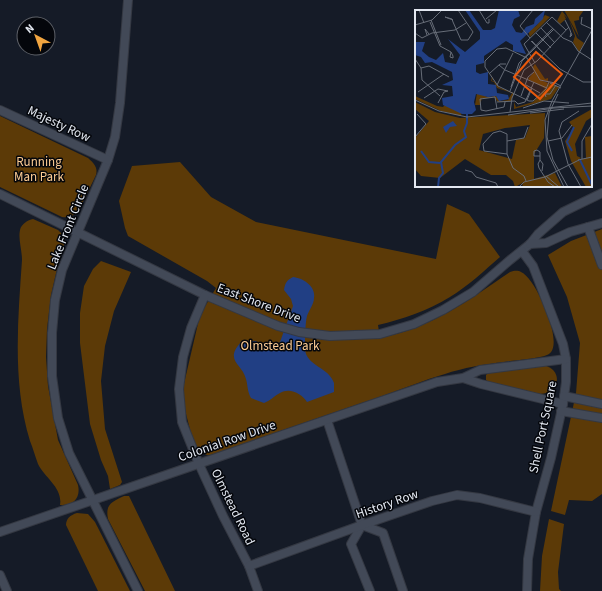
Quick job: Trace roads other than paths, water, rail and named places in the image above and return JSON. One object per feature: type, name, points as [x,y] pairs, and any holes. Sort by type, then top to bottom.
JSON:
[{"type":"street","name":"Lake Front Circle","points":[[128,0],[120,111],[115,138],[108,160],[62,270],[55,300],[52,333],[52,376],[58,418],[69,453],[138,591]]},
{"type":"street","name":"Majesty Row","points":[[0,110],[108,160]]},
{"type":"street","name":"East Shore Drive","points":[[0,194],[205,295],[278,326],[317,335],[352,336],[380,334],[414,324],[443,310],[473,292],[530,244],[538,234],[563,212],[602,193]]},
{"type":"street","points":[[530,244],[546,243],[570,232],[602,223]]},
{"type":"street","points":[[588,227],[602,264]]},
{"type":"street","name":"Shell Port Square","points":[[522,251],[533,266],[563,344],[566,359],[566,382],[563,404],[551,458],[536,512],[528,559],[527,591]]},
{"type":"street","name":"Olmstead Road","points":[[205,295],[191,328],[183,356],[179,389],[182,422],[199,464],[223,516],[249,566],[258,591]]},
{"type":"street","name":"Colonial Row Drive","points":[[0,532],[93,502],[438,382],[463,378],[480,370],[566,359]]},
{"type":"street","name":"Colonial Row Drive","points":[[463,378],[563,404]]},
{"type":"street","points":[[563,404],[602,404]]},
{"type":"street","points":[[563,404],[602,418]]},
{"type":"street","points":[[327,420],[362,525],[351,544],[370,591]]},
{"type":"street","name":"History Row","points":[[249,566],[432,501],[458,495],[480,498],[536,512]]},
{"type":"street","points":[[362,525],[382,533],[403,591]]},
{"type":"street","points":[[0,575],[7,591]]},
{"type":"water","points":[[293,277],[305,281],[313,290],[314,300],[306,319],[306,355],[313,363],[328,373],[334,383],[334,392],[307,402],[302,396],[295,392],[284,391],[264,403],[251,398],[246,379],[234,358],[234,354],[236,348],[241,342],[256,341],[263,348],[273,348],[280,342],[293,306],[291,299],[284,288],[289,279]]},
{"type":"park label","name":"Running Man Park","points":[[39,170]]},
{"type":"park label","name":"Olmstead Park","points":[[280,346]]}]
